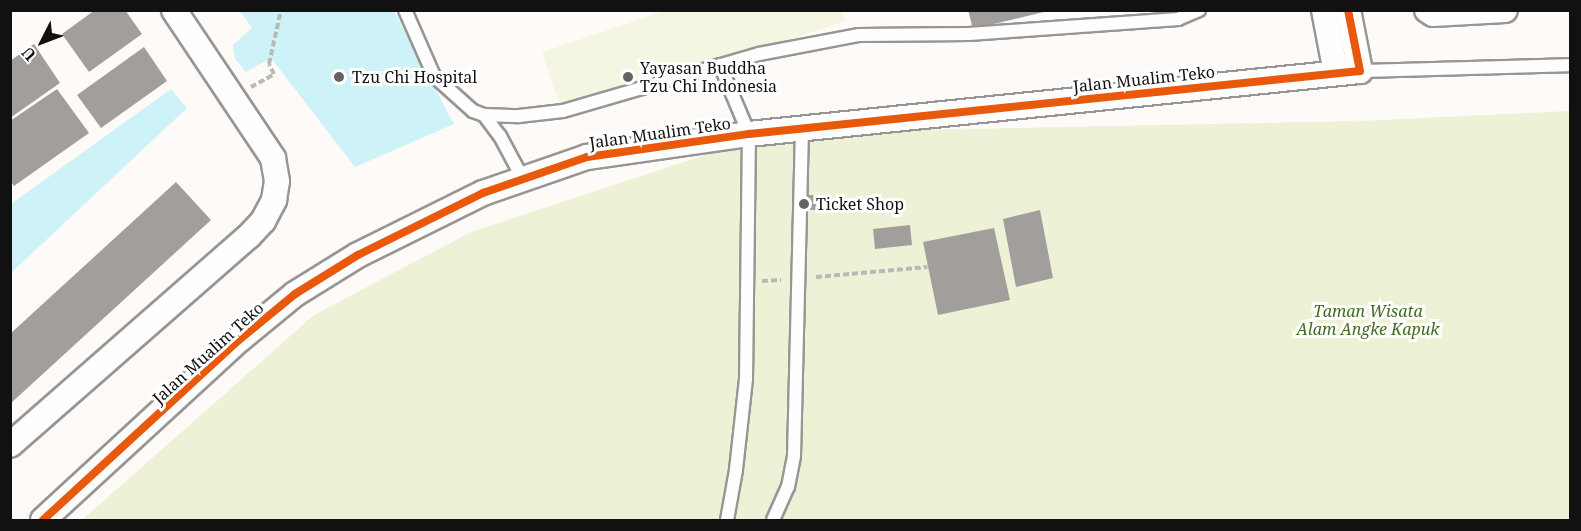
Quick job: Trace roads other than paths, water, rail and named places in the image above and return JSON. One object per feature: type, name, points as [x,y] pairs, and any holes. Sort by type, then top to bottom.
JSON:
[{"type":"street","points":[[10,446],[249,236],[263,220],[274,200],[277,181],[273,158],[174,10]]},
{"type":"street","points":[[1324,10],[1336,73]]},
{"type":"street","points":[[1348,10],[1360,71]]},
{"type":"street","points":[[1428,10],[1433,14],[1505,10]]},
{"type":"street","name":"Jalan Mualim Teko","points":[[44,520],[239,340],[295,294],[358,255],[483,194],[587,157],[749,134],[1360,71]]},
{"type":"lane","points":[[405,10],[434,76],[462,102],[484,115],[500,136],[523,179]]},
{"type":"lane","points":[[484,115],[519,117],[563,111],[759,54],[859,35],[969,34],[1178,19],[1199,10]]},
{"type":"lane","points":[[720,65],[749,134],[746,379],[736,470],[727,520]]},
{"type":"lane","name":"Jalan Mualim Teko","points":[[1360,71],[1570,65]]},
{"type":"lane","points":[[773,520],[789,487],[794,456],[802,129]]},
{"type":"water","points":[[240,11],[394,11],[454,124],[355,167],[271,58],[246,72],[235,59],[233,45],[252,28]]},
{"type":"water","points":[[171,89],[187,108],[11,273],[11,204]]},
{"type":"place","name":"Tzu Chi Hospital","points":[[339,77]]},
{"type":"place","name":"Yayasan Buddha Tzu Chi Indonesia","points":[[628,77]]},
{"type":"place","name":"Ticket Shop","points":[[804,204]]},
{"type":"park label","name":"Taman Wisata Alam Angke Kapuk","points":[[1368,320]]}]
